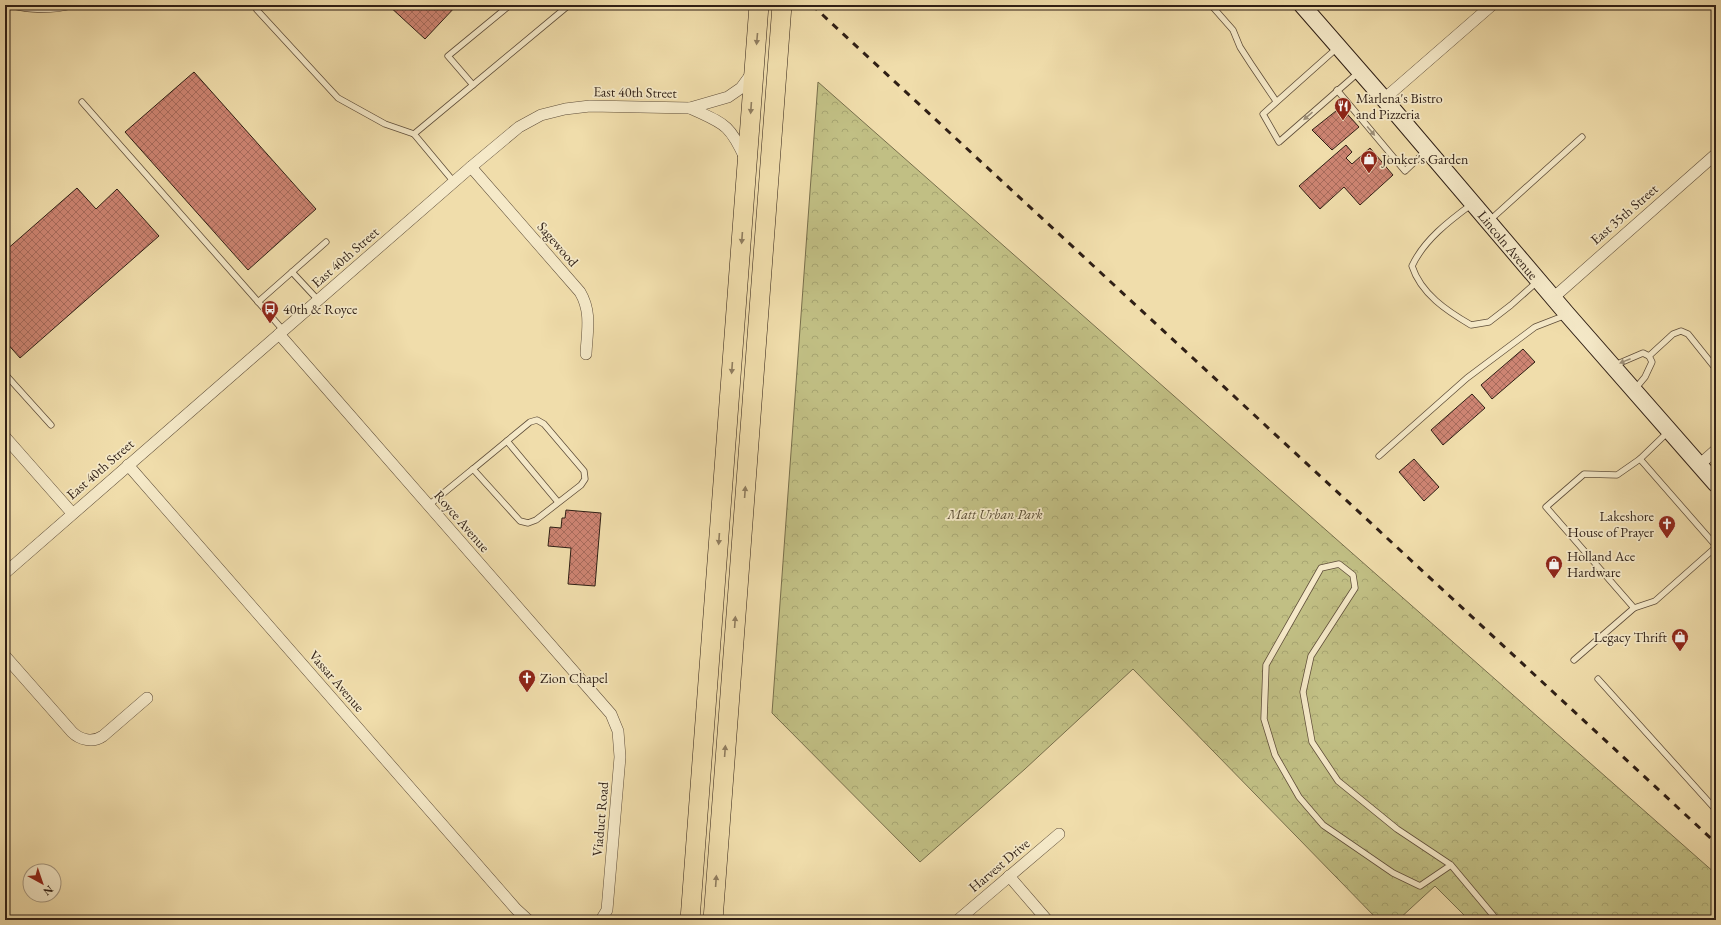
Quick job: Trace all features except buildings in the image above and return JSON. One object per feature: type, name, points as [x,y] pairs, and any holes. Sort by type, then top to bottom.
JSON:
[{"type":"highway","points":[[690,920],[759,5]]},
{"type":"highway","points":[[713,920],[782,5]]},
{"type":"main road","name":"Lincoln Avenue","points":[[1302,5],[1428,150],[1553,298],[1716,484]]},
{"type":"street","points":[[1384,99],[1492,5]]},
{"type":"street","points":[[690,108],[723,100],[734,94],[745,83],[754,70]]},
{"type":"street","name":"East 40th Street","points":[[5,573],[128,464],[519,127],[530,120],[552,112],[590,106],[690,108]]},
{"type":"street","points":[[690,108],[723,123],[736,139],[747,163]]},
{"type":"street","name":"East 35th Street","points":[[1553,298],[1716,154]]},
{"type":"street","name":"Sagewood","points":[[471,167],[580,292],[588,310],[586,354]]},
{"type":"street","name":"Royce Avenue","points":[[282,332],[429,505],[602,702],[611,714],[618,731]]},
{"type":"street","points":[[5,437],[72,513]]},
{"type":"street","points":[[1699,465],[1716,450]]},
{"type":"street","name":"Vassar Avenue","points":[[128,464],[525,919]]},
{"type":"street","points":[[5,656],[72,732],[84,739],[98,739],[103,736],[147,698]]},
{"type":"street","name":"Viaduct Road","points":[[601,920],[607,910],[620,757],[618,731]]},
{"type":"street","name":"Harvest Drive","points":[[958,920],[1060,834]]},
{"type":"street","points":[[1009,876],[1047,920]]},
{"type":"lane","points":[[10,5],[22,9],[64,8],[74,5]]},
{"type":"lane","points":[[473,85],[448,56],[510,5]]},
{"type":"lane","points":[[414,134],[569,5]]},
{"type":"lane","points":[[1211,5],[1233,30],[1240,47],[1276,101]]},
{"type":"lane","points":[[257,10],[338,98],[385,124],[414,134],[454,182]]},
{"type":"lane","points":[[1339,47],[1263,114],[1279,142],[1360,71]]},
{"type":"lane","points":[[1337,90],[1405,170],[1428,150]]},
{"type":"lane","points":[[82,102],[258,302],[282,332]]},
{"type":"lane","points":[[1489,222],[1582,137]]},
{"type":"lane","points":[[1473,203],[1450,220],[1426,245],[1412,266],[1415,276],[1434,301],[1471,325],[1489,322],[1511,305],[1538,280]]},
{"type":"lane","points":[[258,302],[326,242]]},
{"type":"lane","points":[[292,272],[318,300]]},
{"type":"lane","points":[[1379,456],[1467,378],[1535,327],[1567,314]]},
{"type":"lane","points":[[1649,356],[1673,334],[1681,331],[1688,334],[1716,369]]},
{"type":"lane","points":[[1612,366],[1643,353],[1649,356],[1652,362],[1646,377],[1634,391]]},
{"type":"lane","points":[[5,374],[51,425]]},
{"type":"lane","points":[[429,505],[530,422],[537,420],[544,424],[584,471],[585,479],[581,485],[528,523],[520,521],[473,469]]},
{"type":"lane","points":[[1634,608],[1546,507],[1584,474],[1617,475],[1640,459],[1669,431]]},
{"type":"lane","points":[[507,441],[558,502]]},
{"type":"lane","points":[[1574,660],[1634,608],[1655,601],[1716,546],[1640,459]]},
{"type":"lane","points":[[1451,865],[1420,886],[1393,873],[1324,825],[1298,797],[1275,755],[1264,719],[1266,665],[1320,568],[1339,564],[1353,575],[1355,588],[1311,656],[1303,692],[1312,742],[1338,781],[1397,829],[1451,865],[1497,920]]},
{"type":"lane","points":[[1598,679],[1716,810]]},
{"type":"green space","name":"Matt Urban Park","points":[[818,82],[1716,874],[1716,920],[1469,920],[1435,886],[1398,920],[1378,920],[1133,669],[1025,769],[920,862],[772,713]]},
{"type":"railway","points":[[812,5],[1716,843]]},
{"type":"place","name":"Marlena's Bistro and Pizzeria","points":[[1343,121]]},
{"type":"place","name":"Jonker's Garden","points":[[1369,174]]},
{"type":"place","name":"40th & Royce","points":[[270,324]]},
{"type":"place","name":"Lakeshore House of Prayer","points":[[1667,539]]},
{"type":"place","name":"Holland Ace Hardware","points":[[1554,579]]},
{"type":"place","name":"Legacy Thrift","points":[[1680,652]]},
{"type":"place","name":"Zion Chapel","points":[[527,693]]}]
